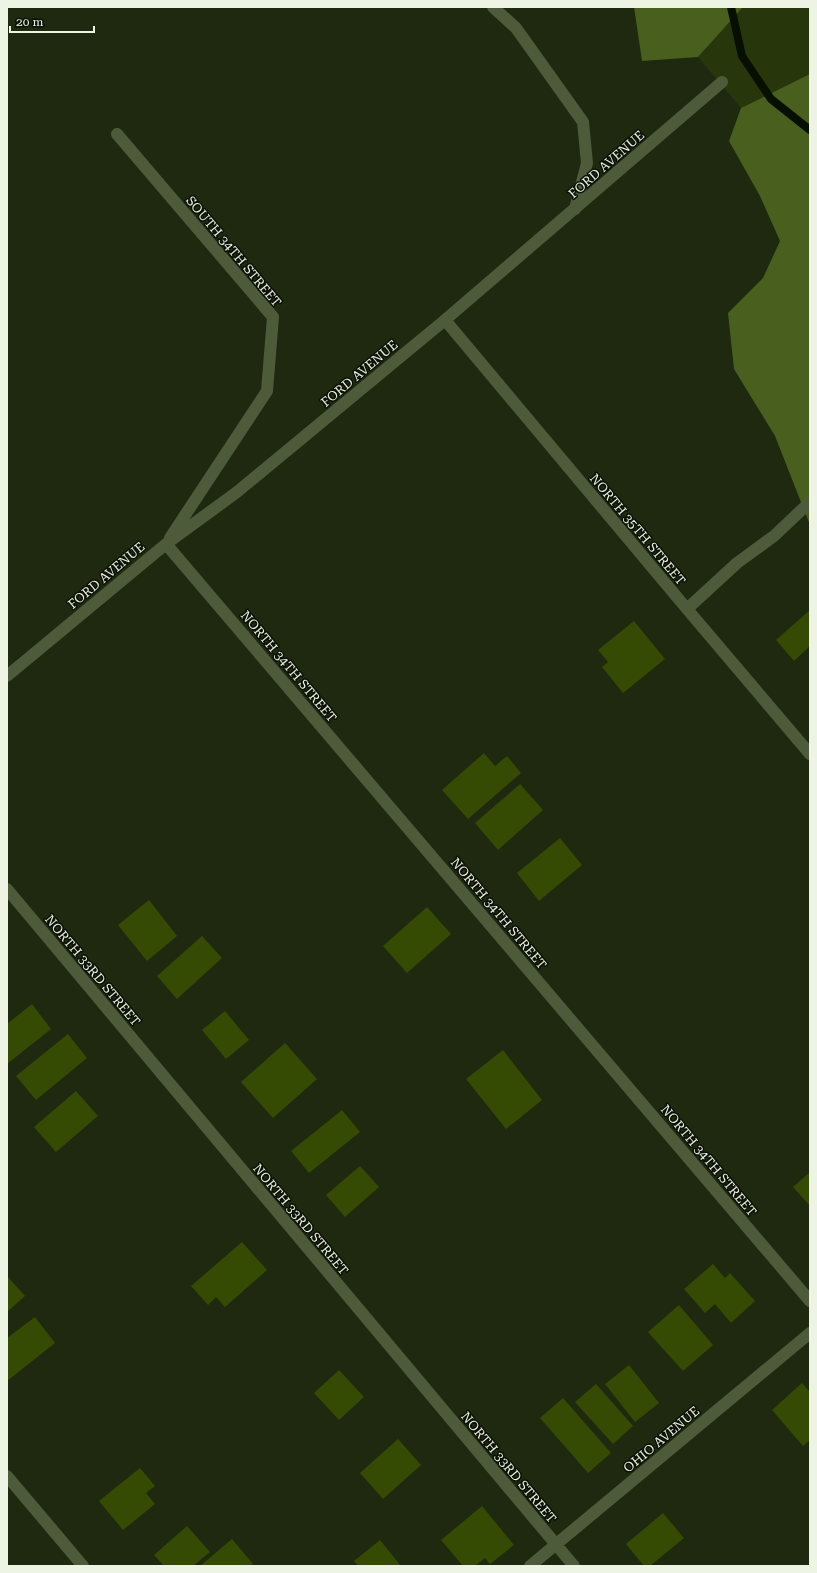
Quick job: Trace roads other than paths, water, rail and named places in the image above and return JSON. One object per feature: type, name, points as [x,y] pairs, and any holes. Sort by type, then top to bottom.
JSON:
[{"type":"street","points":[[492,7],[516,28],[584,122],[587,163],[575,209]]},
{"type":"street","name":"FORD AVENUE","points":[[7,676],[166,544],[237,492],[445,320],[722,82]]},
{"type":"street","name":"SOUTH 34TH STREET","points":[[118,134],[273,317],[267,391],[166,544]]},
{"type":"street","name":"NORTH 35TH STREET","points":[[445,320],[686,609],[810,754]]},
{"type":"street","points":[[686,609],[737,563],[774,536],[810,502]]},
{"type":"street","name":"NORTH 34TH STREET","points":[[166,544],[810,1301]]},
{"type":"street","name":"NORTH 33RD STREET","points":[[7,889],[574,1566]]},
{"type":"street","name":"OHIO AVENUE","points":[[530,1566],[810,1333]]},
{"type":"street","points":[[7,1476],[83,1566]]},
{"type":"waterway","points":[[731,7],[742,56],[771,99],[810,130]]}]
